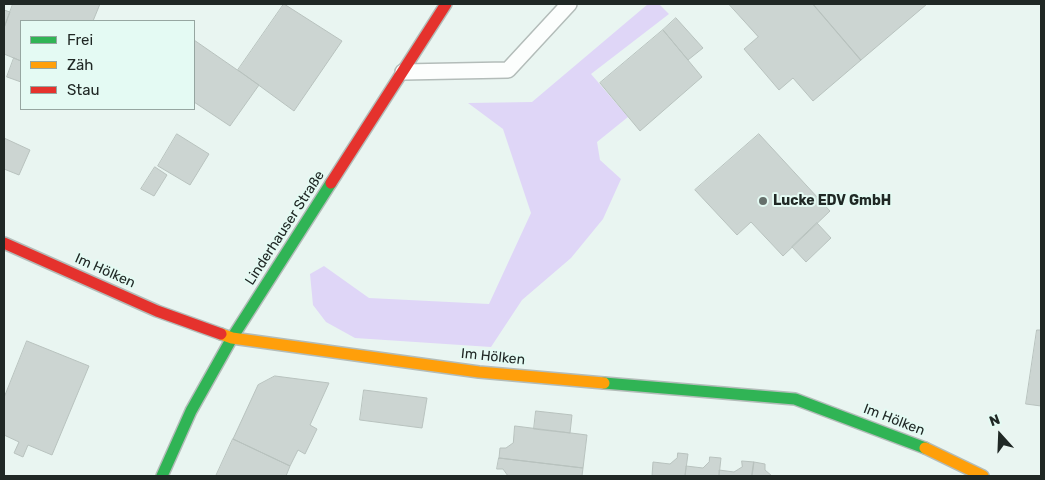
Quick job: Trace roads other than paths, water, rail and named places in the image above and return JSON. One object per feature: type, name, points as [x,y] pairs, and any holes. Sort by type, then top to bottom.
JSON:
[{"type":"street","name":"Linderhauser Straße","points":[[162,476],[191,411],[232,338],[446,4]]},
{"type":"street","name":"Im Hölken","points":[[4,243],[157,311],[232,338],[479,372],[794,399],[917,444],[983,476]]},
{"type":"lane","points":[[403,72],[508,70],[569,4]]},
{"type":"place","name":"Lucke EDV GmbH","points":[[763,201]]}]
